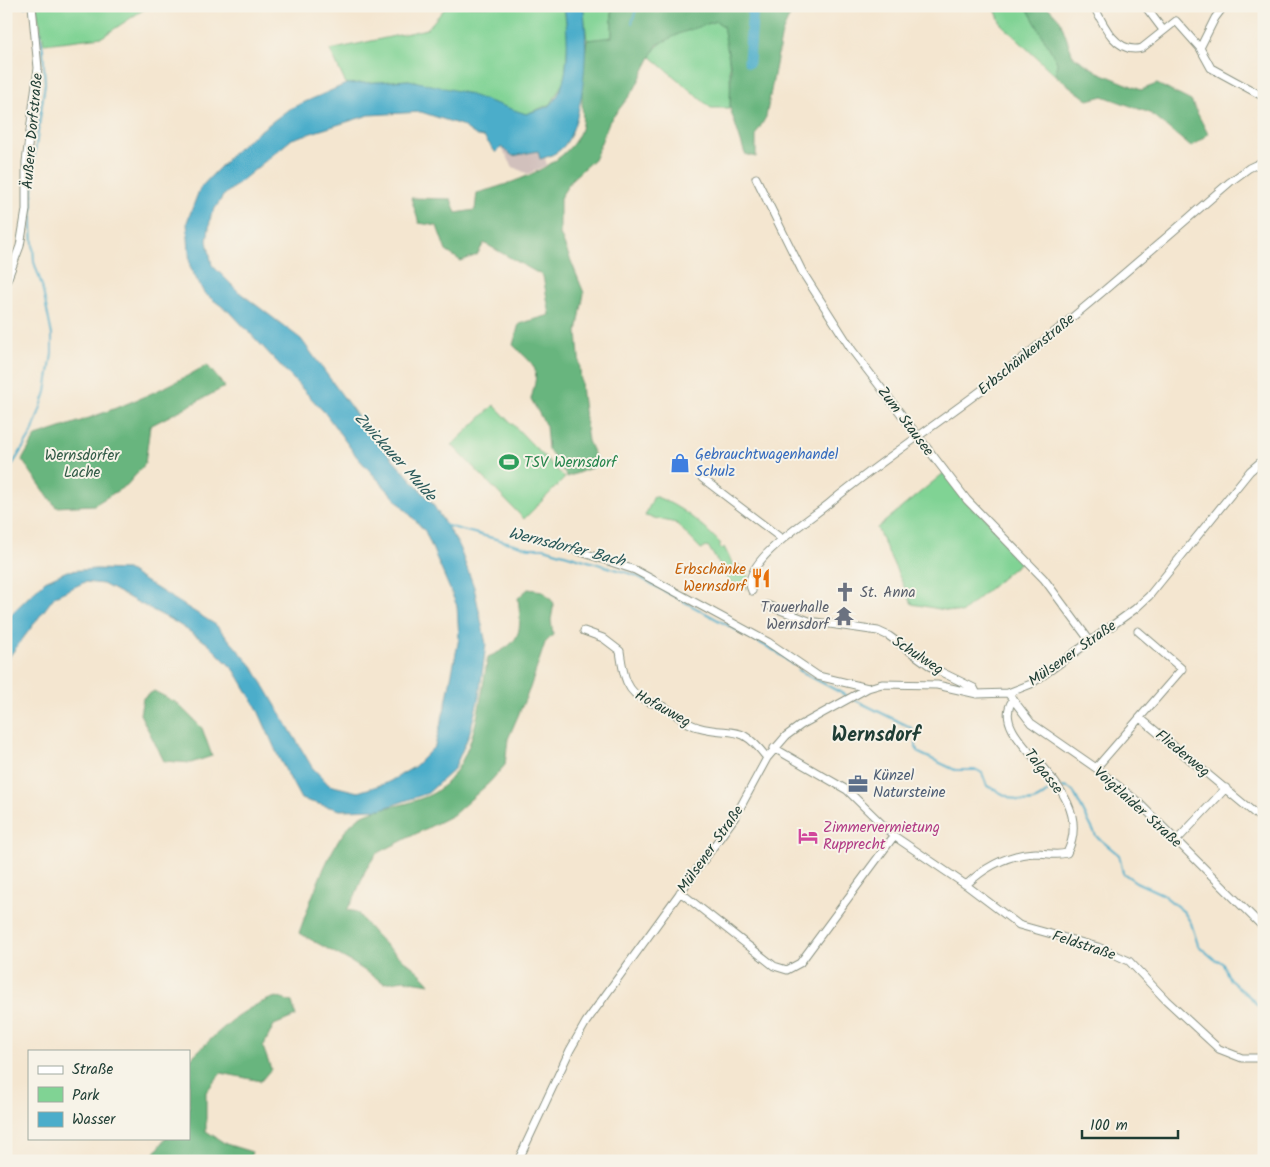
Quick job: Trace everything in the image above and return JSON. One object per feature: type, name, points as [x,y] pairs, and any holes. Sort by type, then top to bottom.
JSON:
[{"type":"street","name":"Äußere Dorfstraße","points":[[6,283],[20,246],[26,210],[26,153],[38,68],[32,6]]},
{"type":"street","points":[[1094,6],[1109,33],[1126,47],[1136,49],[1142,48],[1176,21],[1200,48],[1211,68],[1264,97]]},
{"type":"street","points":[[1145,6],[1163,30]]},
{"type":"street","points":[[1200,48],[1215,18],[1224,6]]},
{"type":"street","name":"Erbschänkenstraße","points":[[752,591],[748,585],[749,577],[763,556],[782,539],[818,513],[883,459],[918,438],[988,385],[1098,297],[1230,182],[1249,168],[1264,161]]},
{"type":"street","name":"Zum Stausee","points":[[756,178],[803,273],[852,350],[967,500],[1044,579],[1090,641]]},
{"type":"street","name":"Mülsener Straße","points":[[518,1161],[570,1050],[592,1014],[735,817],[774,748],[802,725],[868,688],[882,684],[937,685],[977,694],[1008,693],[1031,684],[1135,609],[1149,596],[1250,471],[1264,459]]},
{"type":"street","points":[[702,478],[782,539]]},
{"type":"street","points":[[566,547],[635,570],[768,642],[818,676],[868,688]]},
{"type":"street","name":"Schulweg","points":[[767,606],[810,622],[878,631],[889,636],[933,668],[974,688],[977,694]]},
{"type":"street","name":"Hofauweg","points":[[584,631],[602,638],[620,651],[623,676],[632,693],[646,701],[668,708],[684,722],[697,727],[738,731],[758,745],[767,758]]},
{"type":"street","name":"Fliederweg","points":[[1096,768],[1182,669],[1138,631]]},
{"type":"street","name":"Voigtlaider Straße","points":[[1008,693],[1012,701],[1031,723],[1096,768],[1137,801],[1177,840],[1234,901],[1264,928]]},
{"type":"street","name":"Talgasse","points":[[966,885],[984,868],[996,862],[1021,855],[1038,853],[1058,856],[1067,853],[1072,842],[1074,818],[1059,788],[1035,761],[1011,728],[1007,714],[1012,701]]},
{"type":"street","name":"Fliederweg","points":[[1140,718],[1226,788],[1264,822]]},
{"type":"street","name":"Feldstraße","points":[[774,748],[847,790],[894,836],[966,885],[1019,925],[1098,947],[1129,961],[1166,1000],[1219,1049],[1242,1058],[1264,1058]]},
{"type":"street","name":"Fliederweg","points":[[1177,840],[1226,788]]},
{"type":"street","points":[[680,892],[774,966],[787,970],[800,963],[894,836]]},
{"type":"shaded area","points":[[501,147],[513,156],[538,151],[540,159],[545,158],[547,165],[528,174],[513,167]]},
{"type":"green space","points":[[36,6],[149,6],[102,37],[44,44]]},
{"type":"green space","points":[[447,6],[564,6],[568,39],[565,79],[551,104],[526,114],[409,80],[346,84],[330,50],[427,29]]},
{"type":"green space","points":[[583,6],[612,6],[612,38],[587,40]]},
{"type":"green space","points":[[612,6],[794,6],[782,33],[766,117],[756,134],[756,157],[745,154],[730,108],[731,69],[723,26],[716,21],[681,33],[657,45],[634,90],[609,122],[595,158],[572,179],[560,198],[560,234],[584,293],[577,332],[582,395],[588,441],[599,465],[567,477],[548,449],[546,426],[531,399],[536,373],[532,363],[513,345],[519,324],[550,315],[543,276],[484,243],[477,255],[461,261],[446,251],[437,226],[419,223],[411,198],[451,199],[456,213],[475,210],[477,193],[520,179],[550,164],[562,155],[573,144],[580,132],[583,117],[582,78],[587,40],[612,37]]},
{"type":"green space","points":[[994,6],[1026,6],[1058,62],[1056,76],[1001,24]]},
{"type":"green space","points":[[1026,6],[1047,6],[1060,20],[1073,56],[1098,72],[1141,90],[1157,84],[1191,101],[1208,134],[1191,147],[1150,113],[1103,96],[1088,100],[1056,76],[1057,62]]},
{"type":"green space","points":[[716,21],[723,26],[729,57],[730,108],[711,108],[650,56],[662,42],[670,37]]},
{"type":"green space","name":"Wernsdorfer Lache","points":[[207,365],[225,387],[150,426],[145,464],[127,485],[94,505],[56,507],[22,460],[36,436],[124,405],[166,387]]},
{"type":"green space","name":"TSV Wernsdorf","points":[[494,405],[565,478],[524,519],[452,445]]},
{"type":"green space","points":[[945,472],[1023,560],[961,613],[912,604],[877,528]]},
{"type":"green space","points":[[654,496],[682,510],[713,536],[721,544],[719,546],[722,549],[724,547],[734,567],[738,564],[749,575],[746,582],[747,589],[729,581],[708,546],[701,549],[676,523],[645,516]]},
{"type":"green space","points":[[528,589],[543,591],[554,603],[551,620],[553,635],[545,643],[530,688],[508,739],[505,765],[489,783],[453,815],[376,854],[365,871],[347,910],[357,912],[384,944],[418,971],[430,984],[404,980],[384,983],[348,960],[299,933],[309,905],[330,856],[347,828],[357,819],[370,812],[430,795],[451,778],[461,763],[474,729],[488,657],[508,647],[517,635],[520,620],[518,598]]},
{"type":"green space","points":[[154,691],[177,703],[202,728],[212,756],[191,763],[164,761],[140,714],[143,698]]},
{"type":"green space","points":[[276,997],[292,1002],[296,1016],[274,1025],[263,1047],[271,1069],[261,1081],[221,1073],[206,1092],[206,1131],[226,1144],[252,1152],[249,1161],[149,1161],[165,1140],[190,1140],[190,1061],[192,1057],[241,1014]]},
{"type":"water","points":[[564,6],[583,6],[586,38],[584,78],[577,118],[564,146],[556,153],[540,159],[538,151],[513,156],[501,147],[496,153],[484,137],[477,136],[461,125],[421,112],[369,115],[292,139],[223,196],[211,215],[207,241],[212,265],[239,292],[301,339],[369,432],[432,503],[458,544],[474,587],[486,644],[479,697],[469,735],[454,769],[428,793],[381,809],[340,810],[301,799],[279,758],[257,708],[235,671],[207,643],[175,622],[103,584],[85,582],[55,596],[6,661],[6,623],[12,613],[45,581],[67,571],[96,569],[127,570],[216,625],[253,667],[312,767],[329,785],[358,792],[387,783],[414,767],[435,746],[459,638],[457,606],[425,531],[357,457],[325,413],[232,314],[204,293],[190,267],[187,222],[200,188],[240,146],[289,109],[346,84],[409,80],[462,92],[526,114],[548,106],[558,95],[565,71],[567,29]]},
{"type":"waterway","points":[[632,23],[637,6]]},
{"type":"waterway","points":[[749,62],[753,6]]},
{"type":"waterway","points":[[6,475],[32,433],[46,392],[52,354],[52,335],[42,286],[34,262],[32,226],[34,160],[45,83],[43,49],[38,29]]},
{"type":"waterway","name":"Wernsdorfer Bach","points":[[444,525],[529,548],[544,548],[635,575],[777,652],[793,665]]},
{"type":"waterway","name":"Wernsdorfer Bach","points":[[798,670],[849,697]]},
{"type":"waterway","name":"Wernsdorfer Bach","points":[[853,699],[910,727],[916,733],[916,747],[919,753],[955,770],[977,770],[982,773],[987,786],[1011,798],[1030,802],[1039,799],[1050,790],[1056,788]]},
{"type":"waterway","name":"Wernsdorfer Bach","points":[[1061,787],[1073,791],[1096,836],[1119,855],[1123,873],[1136,882],[1162,894],[1184,912],[1191,923],[1198,945],[1214,959],[1222,962],[1230,980],[1264,1012]]},
{"type":"place","name":"TSV Wernsdorf","points":[[509,462]]},
{"type":"place","name":"Gebrauchtwagenhandel Schulz","points":[[680,463]]},
{"type":"place","name":"Erbschänke Wernsdorf","points":[[761,578]]},
{"type":"place","name":"St. Anna","points":[[845,592]]},
{"type":"place","name":"Trauerhalle Wernsdorf","points":[[844,616]]},
{"type":"place","name":"Künzel Natursteine","points":[[858,784]]},
{"type":"place","name":"Zimmervermietung Rupprecht","points":[[808,836]]},
{"type":"district","name":"Wernsdorf","points":[[876,734]]},
{"type":"water label","name":"Zwickauer Mulde","points":[[396,456]]}]
